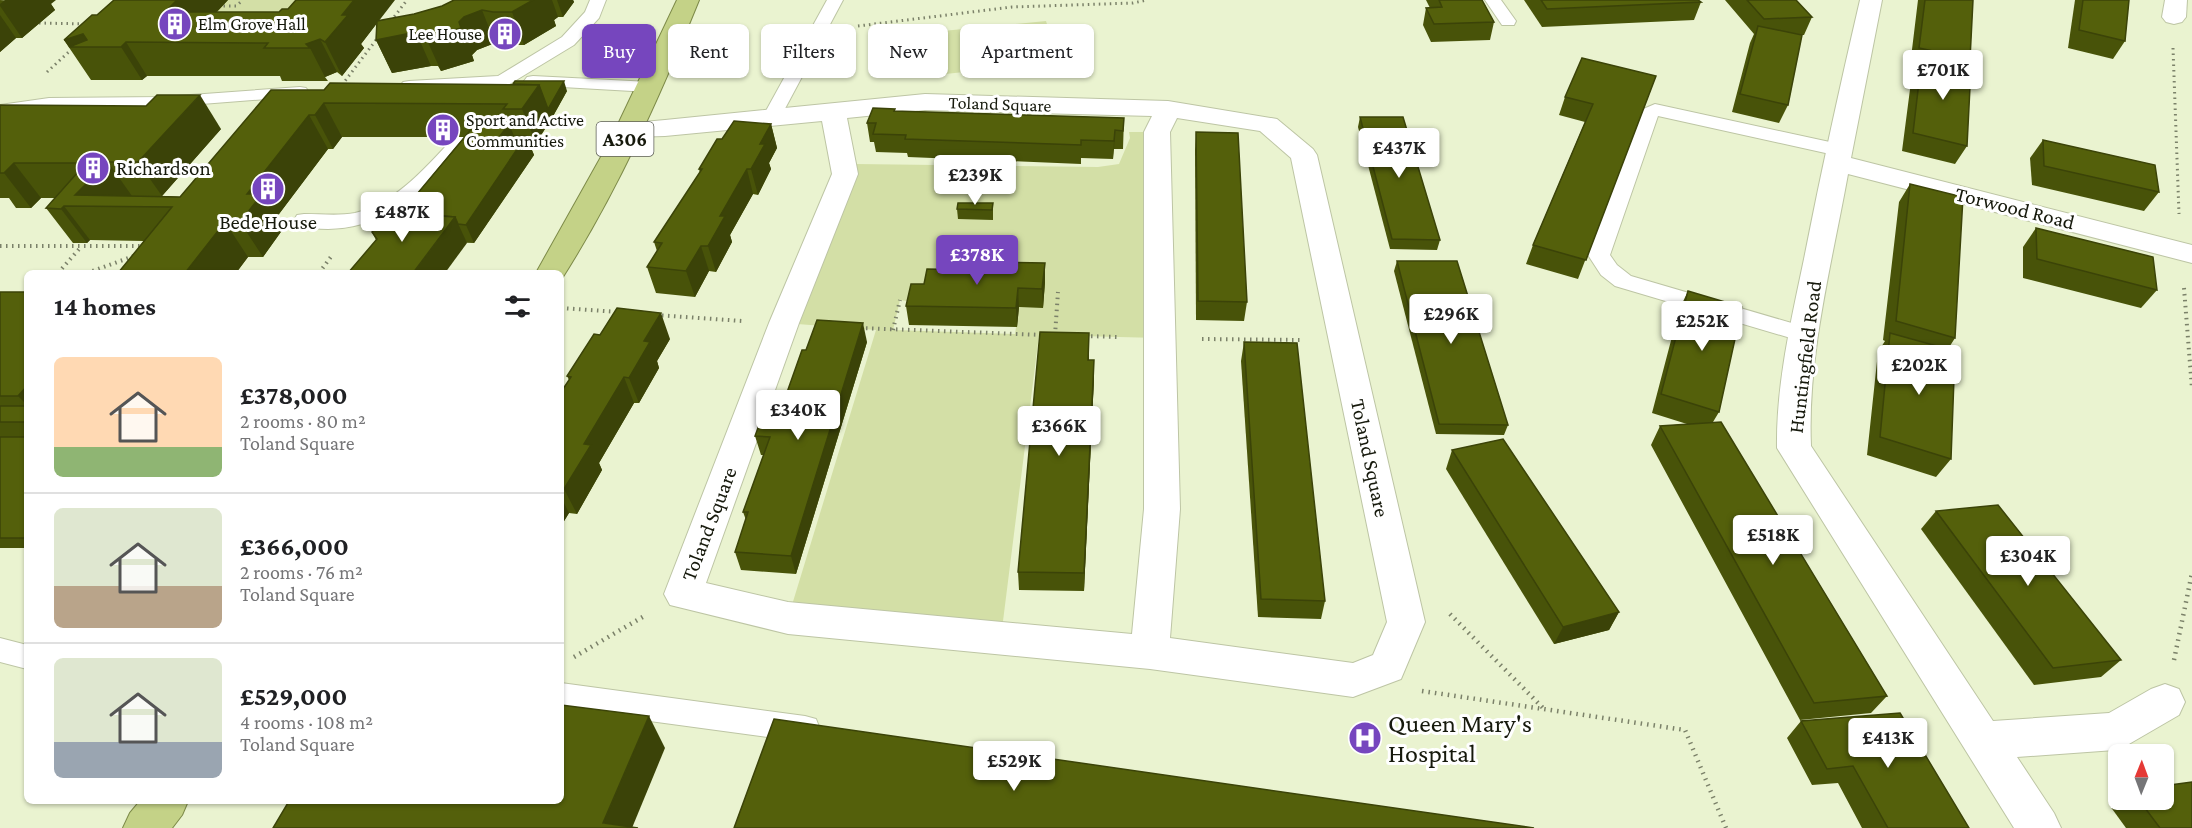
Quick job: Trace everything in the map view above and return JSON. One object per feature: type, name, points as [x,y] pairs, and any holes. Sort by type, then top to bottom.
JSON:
[{"type":"highway","name":"A306","points":[[553,270],[596,196],[631,129],[688,0]]},
{"type":"highway","points":[[145,828],[165,804]]},
{"type":"street","name":"Huntingfield Road","points":[[1871,0],[1804,334],[1793,411],[1794,448],[1823,497],[2039,828]]},
{"type":"street","name":"Toland Square","points":[[631,129],[665,128],[925,102],[1168,109],[1268,124],[1304,155],[1345,340],[1406,622],[1387,667],[1353,680],[1150,652],[788,618],[683,594],[784,323],[845,174],[833,112]]},
{"type":"street","points":[[1150,652],[1162,509],[1157,132],[1168,109]]},
{"type":"street","name":"Torwood Road","points":[[1838,157],[2186,253]]},
{"type":"street","points":[[1983,741],[2115,730],[2165,702]]},
{"type":"lane","points":[[491,98],[502,81],[568,41],[593,14],[598,0]]},
{"type":"lane","points":[[820,24],[835,0]]},
{"type":"lane","points":[[1493,0],[1508,21]]},
{"type":"lane","points":[[771,118],[792,78]]},
{"type":"lane","points":[[396,87],[502,81],[582,82],[650,87]]},
{"type":"lane","points":[[5,110],[49,104],[164,102],[252,94],[339,90]]},
{"type":"lane","points":[[1804,334],[1623,281],[1609,270],[1599,255],[1648,114],[1655,110],[1672,112],[1838,157]]},
{"type":"lane","points":[[304,220],[365,217],[373,213],[414,188],[439,166],[464,138]]},
{"type":"lane","points":[[0,650],[24,656]]},
{"type":"lane","points":[[564,696],[832,732]]},
{"type":"path","points":[[212,6],[236,6],[243,0]]},
{"type":"path","points":[[387,27],[407,0]]},
{"type":"path","points":[[856,26],[1012,7],[1133,3],[1146,0]]},
{"type":"path","points":[[2175,9],[2173,73],[2186,253],[2192,388]]},
{"type":"path","points":[[39,23],[89,24]]},
{"type":"path","points":[[339,90],[380,36]]},
{"type":"path","points":[[5,110],[76,45]]},
{"type":"path","points":[[0,246],[152,246]]},
{"type":"path","points":[[61,270],[81,246]]},
{"type":"path","points":[[96,270],[142,254]]},
{"type":"path","points":[[1055,335],[1058,292]]},
{"type":"path","points":[[893,330],[900,300]]},
{"type":"path","points":[[564,308],[620,312]]},
{"type":"path","points":[[655,315],[784,323]]},
{"type":"path","points":[[853,328],[1066,335]]},
{"type":"path","points":[[1078,336],[1345,340]]},
{"type":"path","points":[[2165,702],[2192,573]]},
{"type":"path","points":[[568,656],[575,657],[683,594]]},
{"type":"path","points":[[1448,612],[1545,709]]},
{"type":"path","points":[[1421,691],[1685,730],[1726,828]]},
{"type":"green space","points":[[228,0],[341,0],[188,41]]},
{"type":"green space","points":[[1046,21],[1047,24],[1015,24]]},
{"type":"green space","points":[[960,29],[960,72],[948,74],[948,30]]},
{"type":"green space","points":[[1129,132],[1157,132],[1159,338],[1039,335],[1001,637],[788,618],[876,330],[784,323],[855,164],[1098,167],[1119,164],[1130,138]],"holes":[[[900,300],[1043,308],[1019,307],[1015,334],[893,330]]]},
{"type":"building","points":[[114,0],[177,0],[169,8],[173,8],[169,12],[279,12],[282,9],[288,9],[296,0],[354,0],[342,15],[348,15],[325,42],[320,39],[306,44],[310,48],[264,48],[268,43],[126,42],[121,47],[69,47],[87,40],[83,34],[64,40],[92,15],[97,15]]},
{"type":"building","points":[[454,0],[533,0],[512,12],[482,10],[464,17],[459,22],[461,28],[426,38],[423,33],[416,32],[376,40],[377,21],[414,14]]},
{"type":"building","points":[[1439,0],[1482,0],[1494,22],[1434,24],[1426,8],[1442,7]]},
{"type":"building","points":[[1541,0],[1698,0],[1701,2],[1547,9]]},
{"type":"building","points":[[1747,0],[1796,0],[1812,17],[1764,19]]},
{"type":"building","points":[[1925,0],[1973,0],[1970,59],[1919,48]]},
{"type":"building","points":[[2083,0],[2129,0],[2125,41],[2079,30]]},
{"type":"building","points":[[1758,26],[1802,35],[1788,105],[1740,94]]},
{"type":"building","points":[[1922,56],[1971,67],[1967,146],[1913,133]]},
{"type":"building","points":[[1582,58],[1656,76],[1586,260],[1533,245],[1593,104],[1565,97]]},
{"type":"building","points":[[515,81],[564,81],[548,109],[539,85],[513,84]]},
{"type":"building","points":[[330,83],[539,85],[522,109],[503,109],[507,104],[324,103],[315,115],[309,115],[247,194],[262,194],[240,222],[225,222],[187,270],[120,270],[172,207],[64,206],[61,209],[46,208],[86,163],[14,163],[4,173],[0,173],[0,105],[146,106],[157,95],[200,95],[138,162],[108,162],[75,195],[180,197],[271,90],[324,90]]},
{"type":"building","points":[[873,108],[895,109],[894,111],[1124,118],[1123,131],[1115,130],[1114,141],[1081,140],[1081,145],[905,139],[906,135],[873,134],[876,123],[867,123]]},
{"type":"building","points":[[1360,117],[1403,117],[1440,240],[1392,239]]},
{"type":"building","points":[[507,119],[509,124],[500,136],[526,136],[466,225],[458,224],[455,217],[401,213],[479,120]]},
{"type":"building","points":[[734,121],[771,124],[760,144],[765,144],[751,169],[747,169],[720,216],[725,216],[708,246],[701,246],[686,271],[647,267],[662,243],[654,242],[702,169],[699,169],[717,139],[722,139]]},
{"type":"building","points":[[1196,132],[1238,133],[1247,302],[1198,301]]},
{"type":"building","points":[[2043,140],[2155,165],[2159,192],[2044,166]]},
{"type":"building","points":[[1910,184],[1963,197],[1955,338],[1896,321]]},
{"type":"building","points":[[958,203],[993,203],[992,210],[957,209]]},
{"type":"building","points":[[398,213],[455,217],[415,270],[351,270],[377,239],[372,232],[385,216]]},
{"type":"building","points":[[2036,228],[2153,257],[2157,290],[2037,259]]},
{"type":"building","points":[[1397,261],[1457,261],[1508,425],[1439,424]]},
{"type":"building","points":[[974,262],[1045,263],[1042,289],[1018,288],[1016,308],[906,306],[911,284],[924,284],[927,269],[973,270]]},
{"type":"building","points":[[1688,291],[1742,307],[1719,412],[1661,394]]},
{"type":"building","points":[[0,292],[24,292],[24,389],[18,396],[0,396]]},
{"type":"building","points":[[617,308],[661,313],[644,341],[650,342],[629,378],[624,377],[584,444],[591,445],[564,489],[564,388],[571,377],[567,376],[594,334],[600,335]]},
{"type":"building","points":[[817,320],[863,323],[791,556],[735,552],[748,512],[743,512],[770,437],[755,436],[763,414],[779,415],[802,350],[806,350]]},
{"type":"building","points":[[1040,332],[1089,333],[1088,360],[1094,360],[1084,573],[1018,572]]},
{"type":"building","points":[[1890,333],[1955,351],[1951,459],[1880,437]]},
{"type":"building","points":[[1244,342],[1297,343],[1325,601],[1261,599]]},
{"type":"building","points":[[0,406],[24,406],[24,422],[0,422]]},
{"type":"building","points":[[1721,422],[1887,696],[1814,703],[1660,426]]},
{"type":"building","points":[[0,437],[24,437],[24,538],[0,538]]},
{"type":"building","points":[[1503,439],[1619,612],[1563,627],[1452,450]]},
{"type":"building","points":[[1998,505],[2121,660],[2053,668],[1936,511]]},
{"type":"building","points":[[564,705],[649,716],[603,823],[638,828],[273,828],[287,804],[564,804]]},
{"type":"building","points":[[1900,713],[1969,828],[1888,828],[1853,766],[1827,769],[1801,721]]},
{"type":"building","points":[[774,719],[1534,828],[734,828]]},
{"type":"building","points":[[2192,782],[2192,828],[2160,828],[2146,810],[2174,810],[2174,784]]},
{"type":"place","name":"Elm Grove Hall","points":[[175,24]]},
{"type":"place","name":"Lee House","points":[[505,34]]},
{"type":"place","name":"Sport and Active Communities","points":[[443,130]]},
{"type":"place","name":"Richardson","points":[[93,168]]},
{"type":"place","name":"Bede House","points":[[268,189]]},
{"type":"place","name":"Queen Mary's Hospital","points":[[1365,738]]}]
